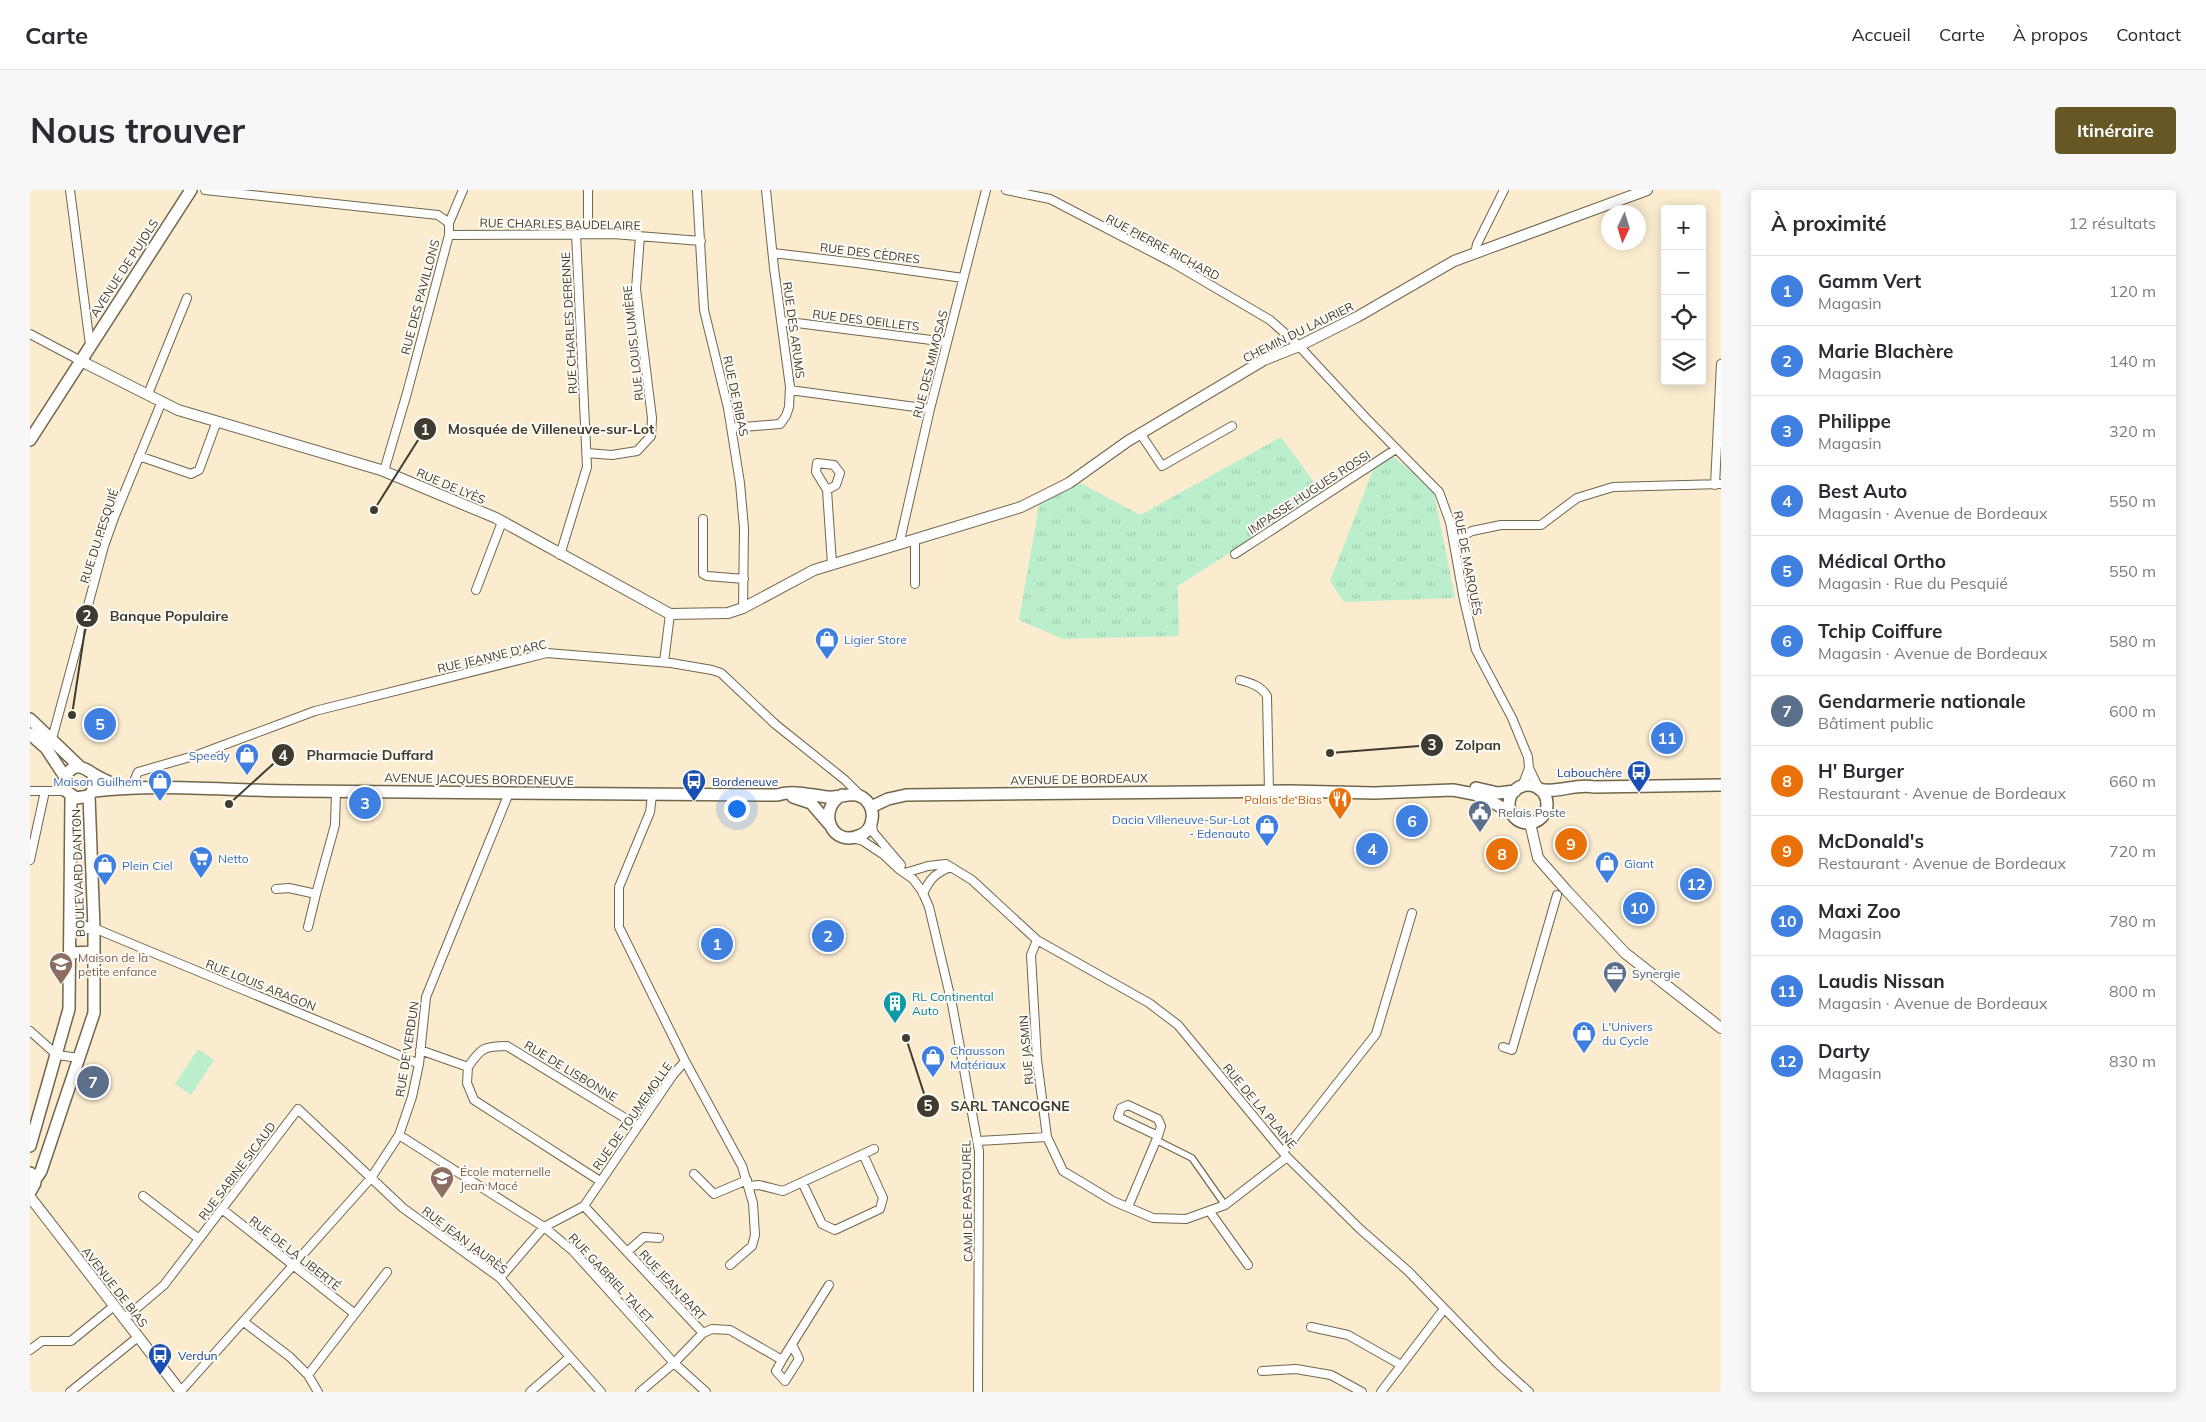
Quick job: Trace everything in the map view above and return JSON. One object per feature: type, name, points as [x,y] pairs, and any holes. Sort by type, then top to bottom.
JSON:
[{"type":"main road","name":"AVENUE DE PUJOLS","points":[[30,440],[90,344],[191,190]]},
{"type":"main road","points":[[30,719],[80,767],[90,770],[93,774],[96,783],[91,793],[81,799],[68,793],[64,786],[65,776],[71,770],[80,767]]},
{"type":"main road","points":[[30,734],[46,748],[65,776]]},
{"type":"main road","points":[[93,774],[126,788]]},
{"type":"main road","points":[[1376,793],[1381,790],[1407,789],[1420,785]]},
{"type":"main road","name":"AVENUE DE BORDEAUX","points":[[1290,790],[1299,788],[1420,785],[1463,785],[1498,793],[1518,789]]},
{"type":"main road","points":[[1594,787],[1560,797],[1540,819],[1530,824],[1518,821],[1510,812],[1509,800],[1518,789],[1529,785],[1547,791],[1586,785],[1594,787],[1721,785]]},
{"type":"main road","name":"AVENUE JACQUES BORDENEUVE","points":[[91,793],[126,788],[336,792],[777,795],[795,797],[811,803],[830,825]]},
{"type":"main road","points":[[1539,789],[1546,798],[1545,812]]},
{"type":"main road","name":"AVENUE DE BORDEAUX","points":[[871,807],[888,799],[906,795],[1290,790],[1376,793],[1463,791],[1496,802],[1510,812]]},
{"type":"main road","name":"BOULEVARD DANTON","points":[[30,1146],[69,1009],[71,825],[68,793]]},
{"type":"main road","name":"BOULEVARD DANTON","points":[[30,1192],[35,1186],[33,1176],[41,1171],[94,1013],[91,793]]},
{"type":"main road","name":"AVENUE JACQUES BORDENEUVE","points":[[777,795],[785,793],[829,797],[842,795]]},
{"type":"main road","points":[[854,794],[861,796],[871,807],[872,823],[866,832],[853,838],[838,835],[830,825],[828,813],[830,807],[842,795],[854,794]]},
{"type":"main road","points":[[71,825],[90,825]]},
{"type":"main road","points":[[70,927],[94,928]]},
{"type":"main road","points":[[70,953],[94,952]]},
{"type":"street","points":[[70,190],[90,344]]},
{"type":"street","points":[[205,190],[268,193],[438,215],[448,222],[463,190]]},
{"type":"street","points":[[588,190],[588,234]]},
{"type":"street","name":"RUE DE RIBAS","points":[[697,190],[704,310],[732,428],[744,528],[743,608]]},
{"type":"street","name":"RUE DES ARUMS","points":[[732,428],[780,424],[786,416],[789,407],[790,390],[766,190]]},
{"type":"street","name":"RUE DES MIMOSAS","points":[[899,545],[930,409],[986,190]]},
{"type":"street","name":"RUE PIERRE RICHARD","points":[[1006,190],[1050,199],[1173,263],[1270,320],[1299,346]]},
{"type":"street","points":[[1050,199],[1054,190]]},
{"type":"street","points":[[1475,254],[1477,244],[1504,190]]},
{"type":"street","name":"CHEMIN DU LAURIER","points":[[670,614],[728,613],[743,608],[814,570],[1021,507],[1069,483],[1140,433],[1264,360],[1358,318],[1454,261],[1647,190]]},
{"type":"street","name":"RUE DES PAVILLONS","points":[[384,472],[449,235],[448,222]]},
{"type":"street","name":"RUE CHARLES DERENNE","points":[[560,556],[588,467],[576,234]]},
{"type":"street","name":"RUE CHARLES BAUDELAIRE","points":[[449,235],[588,234],[701,241]]},
{"type":"street","name":"RUE LOUIS LUMIÈRE","points":[[587,453],[612,454],[637,451],[651,436],[652,418],[636,289],[640,236]]},
{"type":"street","name":"RUE DES CÈDRES","points":[[773,253],[963,278]]},
{"type":"street","points":[[148,394],[187,298]]},
{"type":"street","name":"RUE DES OEILLETS","points":[[781,321],[947,342]]},
{"type":"street","points":[[30,334],[81,361]]},
{"type":"street","name":"RUE DE MARQUÈS","points":[[1299,346],[1439,492],[1450,522],[1464,600],[1476,650],[1512,718],[1539,789]]},
{"type":"street","name":"RUE DE LYÈS","points":[[81,361],[178,410],[384,472],[502,522],[560,556],[670,614]]},
{"type":"street","points":[[1454,541],[1472,531],[1501,525],[1541,525],[1576,498],[1613,487],[1718,484],[1721,364]]},
{"type":"street","points":[[790,390],[930,409]]},
{"type":"street","name":"RUE DU PESQUIÉ","points":[[52,739],[104,546],[162,401]]},
{"type":"street","points":[[139,456],[191,474],[199,470],[217,422]]},
{"type":"street","points":[[1154,470],[1232,426]]},
{"type":"street","points":[[1140,433],[1162,466]]},
{"type":"street","name":"IMPASSE HUGUES ROSSI","points":[[1235,554],[1396,448]]},
{"type":"street","points":[[827,490],[832,564]]},
{"type":"street","points":[[704,519],[703,574],[707,576],[744,579]]},
{"type":"street","points":[[476,590],[502,522]]},
{"type":"street","points":[[915,540],[915,584]]},
{"type":"street","points":[[664,662],[670,614]]},
{"type":"street","name":"RUE JEANNE D'ARC","points":[[126,788],[138,772],[197,755],[316,711],[547,653],[664,662],[721,673],[775,724],[841,777],[861,796]]},
{"type":"street","points":[[1240,680],[1264,690],[1267,696],[1269,791]]},
{"type":"street","points":[[1518,789],[1530,768]]},
{"type":"street","points":[[841,777],[842,795]]},
{"type":"street","points":[[30,791],[68,793]]},
{"type":"street","points":[[30,860],[45,791]]},
{"type":"street","points":[[308,927],[335,825],[336,792]]},
{"type":"street","name":"RUE DE VERDUN","points":[[181,1392],[372,1178],[399,1136],[412,1097],[419,1064],[426,997],[509,793]]},
{"type":"street","name":"RUE DE TOUMEMOLLE","points":[[500,1278],[544,1228],[584,1206],[673,1075],[685,1061],[619,928],[619,887],[650,812],[652,795]]},
{"type":"street","name":"CAMI DE PASTOUREL","points":[[872,823],[873,832],[905,873]]},
{"type":"street","points":[[1530,824],[1538,858],[1625,953],[1721,1028]]},
{"type":"street","name":"CAMI DE PASTOUREL","points":[[853,838],[872,847],[913,879],[924,894],[930,907],[952,1004],[978,1141],[980,1271],[978,1392]]},
{"type":"street","points":[[905,873],[940,864],[950,867]]},
{"type":"street","points":[[924,894],[932,877],[950,867]]},
{"type":"street","name":"RUE DE LA PLAINE","points":[[950,867],[972,880],[1037,940],[1149,1002],[1178,1025],[1285,1154],[1360,1230],[1408,1271],[1498,1364],[1527,1391]]},
{"type":"street","points":[[276,889],[289,888],[316,894]]},
{"type":"street","points":[[1503,1047],[1512,1050],[1557,895]]},
{"type":"street","name":"RUE JASMIN","points":[[1037,940],[1031,954],[1037,1060],[1047,1138],[1063,1171],[1113,1201],[1153,1218],[1186,1219],[1210,1212],[1225,1205],[1285,1154],[1376,1034],[1412,913]]},
{"type":"street","name":"RUE LOUIS ARAGON","points":[[94,928],[304,1014],[419,1064]]},
{"type":"street","points":[[30,1031],[57,1055],[79,1058]]},
{"type":"street","name":"RUE DE LISBONNE","points":[[468,1067],[477,1054],[489,1046],[507,1046],[638,1126]]},
{"type":"street","points":[[420,1050],[468,1067],[467,1083],[474,1100],[600,1182]]},
{"type":"street","points":[[685,1061],[742,1166],[753,1203],[755,1236],[752,1246],[730,1265]]},
{"type":"street","points":[[1128,1207],[1157,1138],[1162,1126],[1158,1119],[1128,1105],[1121,1108],[1118,1116],[1157,1138],[1192,1158],[1225,1205]]},
{"type":"street","name":"RUE SABINE SICAUD","points":[[124,1319],[164,1285],[298,1109],[372,1178]]},
{"type":"street","name":"RUE GABRIEL TALET","points":[[399,1136],[544,1228],[573,1251],[674,1363],[706,1392]]},
{"type":"street","points":[[978,1141],[1047,1138]]},
{"type":"street","points":[[694,1174],[714,1194],[747,1183],[783,1191],[874,1149]]},
{"type":"street","points":[[802,1182],[822,1224],[835,1230],[880,1209],[883,1198],[863,1154]]},
{"type":"street","name":"RUE JEAN JAURÈS","points":[[372,1178],[403,1208],[500,1278],[601,1392]]},
{"type":"street","points":[[143,1196],[199,1239]]},
{"type":"street","name":"AVENUE DE BIAS","points":[[30,1197],[181,1392]]},
{"type":"street","name":"RUE JEAN BART","points":[[584,1206],[703,1333]]},
{"type":"street","name":"RUE DE LA LIBERTÉ","points":[[222,1209],[355,1314]]},
{"type":"street","points":[[1210,1212],[1248,1265]]},
{"type":"street","name":"RUE JEAN BART","points":[[627,1252],[644,1237],[659,1238]]},
{"type":"street","points":[[308,1375],[387,1272]]},
{"type":"street","points":[[792,1344],[799,1359],[785,1381],[776,1371],[782,1360],[792,1344],[829,1285]]},
{"type":"street","points":[[30,1350],[42,1341],[71,1341],[114,1306]]},
{"type":"street","points":[[1381,1392],[1444,1309]]},
{"type":"street","points":[[244,1322],[290,1357],[308,1375],[318,1392]]},
{"type":"street","points":[[1311,1326],[1348,1335],[1402,1365]]},
{"type":"street","points":[[640,1392],[674,1363],[703,1333],[712,1329],[730,1330],[782,1360]]},
{"type":"street","points":[[70,1392],[138,1337]]},
{"type":"street","points":[[530,1392],[570,1357]]},
{"type":"street","points":[[1262,1371],[1296,1369],[1331,1375],[1362,1392]]},
{"type":"green space","points":[[1281,437],[1322,493],[1178,586],[1179,636],[1063,639],[1019,620],[1039,505],[1079,482],[1140,515]]},
{"type":"green space","points":[[1391,455],[1433,488],[1455,598],[1344,602],[1330,581],[1373,470]]},
{"type":"green space","points":[[198,1049],[214,1060],[191,1095],[175,1084]]},
{"type":"place","name":"Mosquée de Villeneuve-sur-Lot","points":[[374,510]]},
{"type":"place","name":"Ligier Store","points":[[827,660]]},
{"type":"place","name":"Banque Populaire","points":[[72,715]]},
{"type":"place","name":"Médical Ortho","points":[[100,724]]},
{"type":"place","name":"Laudis Nissan","points":[[1667,738]]},
{"type":"place","name":"Zolpan","points":[[1330,753]]},
{"type":"place","name":"Speedy","points":[[247,776]]},
{"type":"place","name":"Labouchère","points":[[1639,793]]},
{"type":"place","name":"Maison Guilhem","points":[[160,802]]},
{"type":"place","name":"Bordeneuve","points":[[694,802]]},
{"type":"place","name":"Philippe","points":[[365,803]]},
{"type":"place","name":"Pharmacie Duffard","points":[[229,804]]},
{"type":"place","name":"Palais de Bias","points":[[1340,820]]},
{"type":"place","name":"Tchip Coiffure","points":[[1412,821]]},
{"type":"place","name":"Relais Poste","points":[[1480,833]]},
{"type":"place","name":"McDonald's","points":[[1571,844]]},
{"type":"place","name":"Dacia Villeneuve-Sur-Lot - Edenauto","points":[[1267,847]]},
{"type":"place","name":"Best Auto","points":[[1372,849]]},
{"type":"place","name":"H' Burger","points":[[1502,854]]},
{"type":"place","name":"Netto","points":[[201,879]]},
{"type":"place","name":"Giant","points":[[1607,884]]},
{"type":"place","name":"Darty","points":[[1696,884]]},
{"type":"place","name":"Plein Ciel","points":[[105,886]]},
{"type":"place","name":"Maxi Zoo","points":[[1639,908]]},
{"type":"place","name":"Marie Blachère","points":[[828,936]]},
{"type":"place","name":"Gamm Vert","points":[[717,944]]},
{"type":"place","name":"Maison de la petite enfance","points":[[61,985]]},
{"type":"place","name":"Synergie","points":[[1615,994]]},
{"type":"place","name":"RL Continental Auto","points":[[895,1024]]},
{"type":"place","name":"SARL TANCOGNE","points":[[906,1038]]},
{"type":"place","name":"L'Univers du Cycle","points":[[1584,1054]]},
{"type":"place","name":"Chausson Matériaux","points":[[933,1078]]},
{"type":"place","name":"Gendarmerie nationale","points":[[93,1082]]},
{"type":"place","name":"École maternelle Jean Macé","points":[[442,1199]]},
{"type":"place","name":"Verdun","points":[[160,1376]]}]
